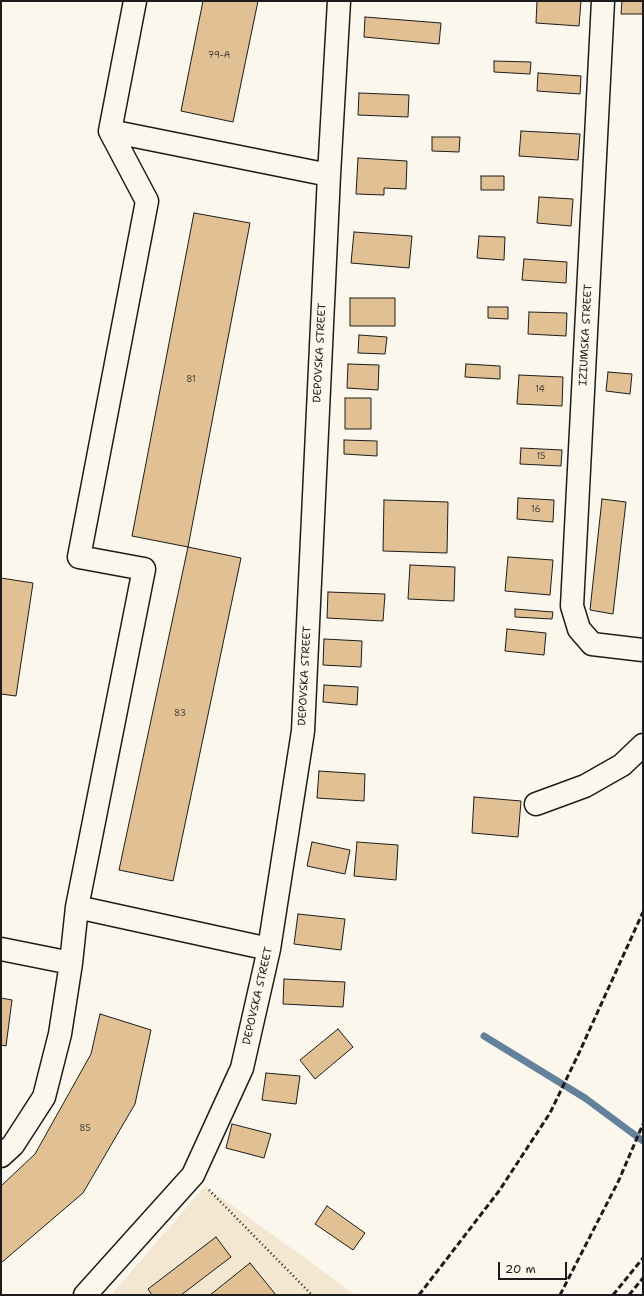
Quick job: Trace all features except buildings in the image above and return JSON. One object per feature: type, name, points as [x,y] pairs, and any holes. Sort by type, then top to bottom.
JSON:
[{"type":"street","points":[[1,1156],[13,1145],[44,1097],[60,1034],[71,963],[77,907],[144,569],[79,557],[146,201],[110,131],[135,1]]},
{"type":"street","name":"DEPOVSKA STREET","points":[[85,1295],[193,1174],[242,1068],[269,949],[303,731],[329,175],[339,1]]},
{"type":"street","name":"IZIUMSKA STREET","points":[[603,1],[572,606],[579,629],[592,644],[643,650]]},
{"type":"street","points":[[110,131],[329,175]]},
{"type":"street","points":[[536,804],[584,786],[622,765],[643,745]]},
{"type":"street","points":[[77,907],[269,949]]},
{"type":"street","points":[[1,950],[71,963]]},
{"type":"path","points":[[193,1174],[312,1295]]},
{"type":"shaded area","points":[[205,1186],[356,1295],[111,1295]]},
{"type":"waterway","points":[[484,1036],[585,1098],[643,1141]]},
{"type":"railway","points":[[419,1295],[499,1191],[550,1113],[643,912]]},
{"type":"railway","points":[[560,1295],[619,1180],[643,1124]]},
{"type":"railway","points":[[613,1295],[643,1258]]},
{"type":"railway","points":[[629,1295],[643,1278]]}]
